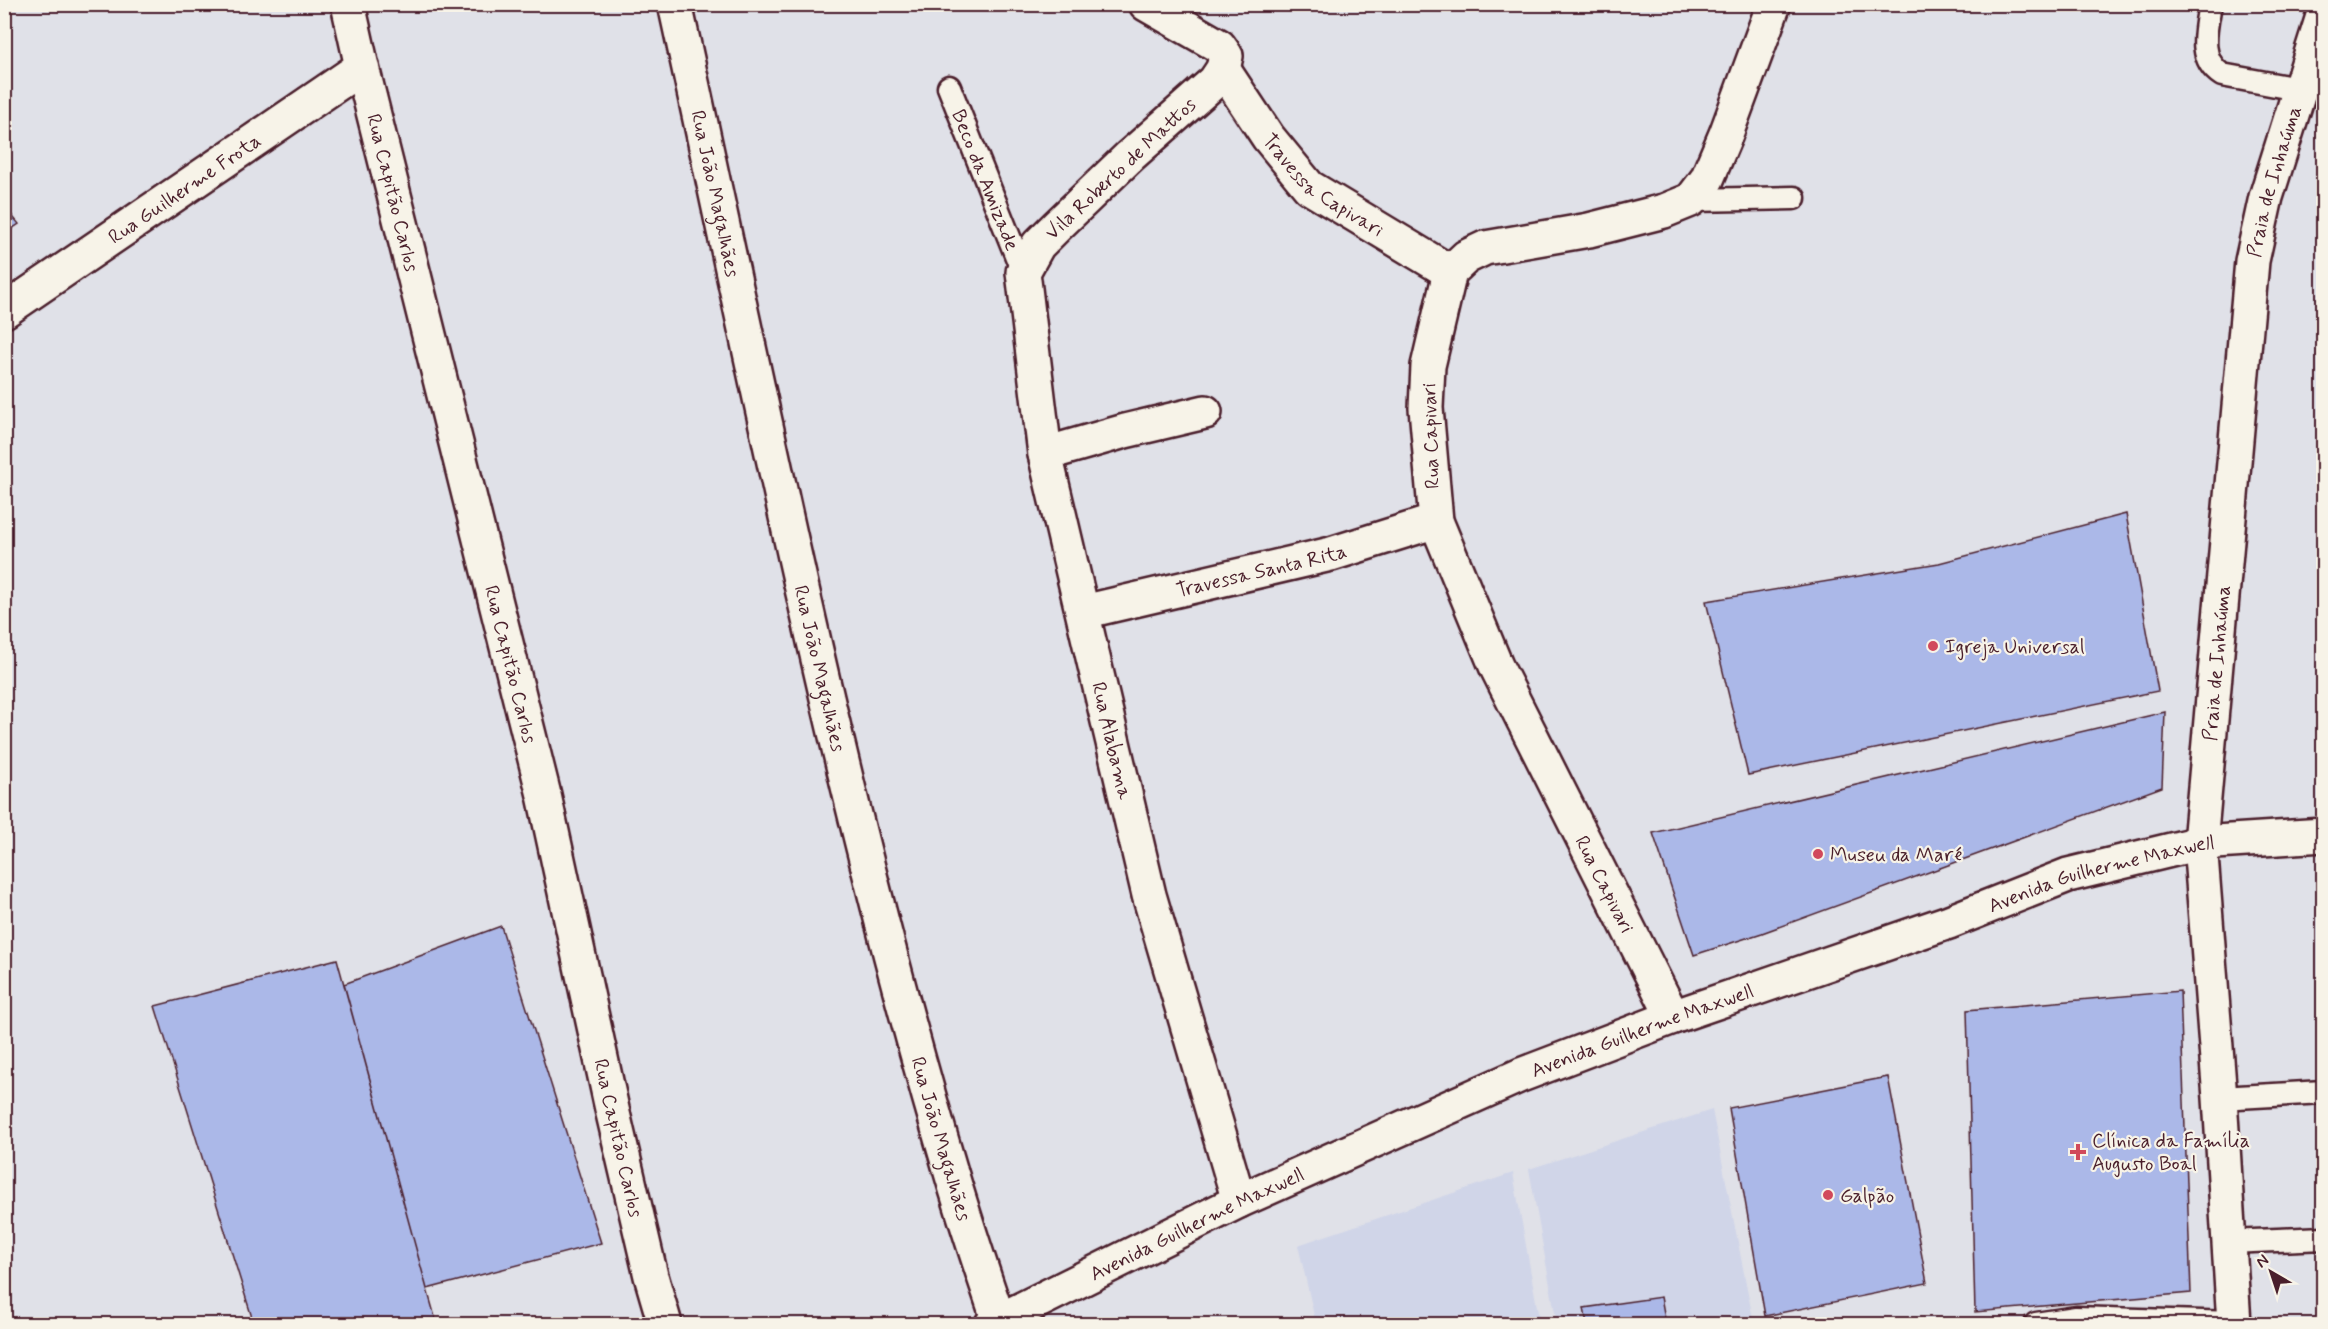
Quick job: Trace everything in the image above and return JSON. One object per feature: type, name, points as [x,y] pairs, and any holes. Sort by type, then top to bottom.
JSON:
[{"type":"street","name":"Rua Capitão Carlos","points":[[348,4],[544,795],[617,1131],[651,1276],[665,1324]]},
{"type":"street","name":"Rua João Magalhães","points":[[675,4],[801,581],[852,800],[890,951],[995,1323]]},
{"type":"street","name":"Travessa Capivari","points":[[1146,4],[1219,46],[1226,56],[1223,69],[1268,137],[1309,187],[1450,272]]},
{"type":"street","points":[[1450,272],[1466,257],[1485,248],[1589,231],[1664,211],[1691,200],[1707,179],[1774,4]]},
{"type":"street","name":"Praia de Inhaúma","points":[[2234,1324],[2220,1098],[2200,843],[2252,261],[2266,197],[2324,13]]},
{"type":"street","name":"Rua Guilherme Frota","points":[[4,311],[362,67]]},
{"type":"street","name":"Vila Roberto de Mattos","points":[[1023,272],[1038,245],[1130,156],[1215,81],[1223,69]]},
{"type":"street","name":"Rua Alabama","points":[[1023,272],[1046,454],[1149,894],[1239,1201]]},
{"type":"street","name":"Rua Capivari","points":[[1450,272],[1428,366],[1426,408],[1436,520],[1496,666],[1673,1017]]},
{"type":"street","points":[[1046,454],[1125,430],[1205,412]]},
{"type":"street","name":"Travessa Santa Rita","points":[[1083,612],[1331,554],[1436,520]]},
{"type":"street","name":"Avenida Guilherme Maxwell","points":[[995,1323],[1239,1201],[1521,1075],[1673,1017],[1949,922],[2068,875],[2200,843],[2324,835]]},
{"type":"lane","points":[[2210,4],[2204,45],[2214,70],[2222,75],[2298,90]]},
{"type":"lane","name":"Beco da Amizade","points":[[949,87],[1023,272]]},
{"type":"lane","points":[[1691,200],[1794,198]]},
{"type":"lane","points":[[2220,1098],[2324,1092]]},
{"type":"lane","points":[[2229,1242],[2324,1238]]},
{"type":"lane","points":[[2036,1324],[2076,1318],[2234,1324]]},
{"type":"shaded area","points":[[1712,1110],[1754,1324],[1557,1324],[1529,1169]]},
{"type":"shaded area","points":[[1513,1173],[1540,1324],[1316,1324],[1298,1245]]},
{"type":"building","points":[[4,206],[19,224],[4,234]]},
{"type":"building","name":"Igreja Universal","points":[[2126,514],[2158,691],[1748,775],[1706,601],[1939,563]]},
{"type":"building","name":"Museu da Maré","points":[[2165,712],[2162,787],[1762,933],[1694,955],[1653,833]]},
{"type":"building","points":[[501,926],[601,1243],[427,1289],[344,984]]},
{"type":"building","points":[[337,959],[437,1324],[254,1324],[155,1006]]},
{"type":"building","name":"Clínica da Família Augusto Boal","points":[[2180,991],[2191,1293],[1975,1312],[1967,1010]]},
{"type":"building","name":"Galpão","points":[[1888,1077],[1927,1283],[1765,1316],[1729,1108]]},
{"type":"building","points":[[1661,1297],[1666,1324],[1587,1324],[1584,1308]]},
{"type":"place","name":"Igreja Universal","points":[[1933,646]]},
{"type":"place","name":"Museu da Maré","points":[[1818,854]]},
{"type":"place","name":"Clínica da Família Augusto Boal","points":[[2078,1152]]},
{"type":"place","name":"Galpão","points":[[1828,1195]]}]
